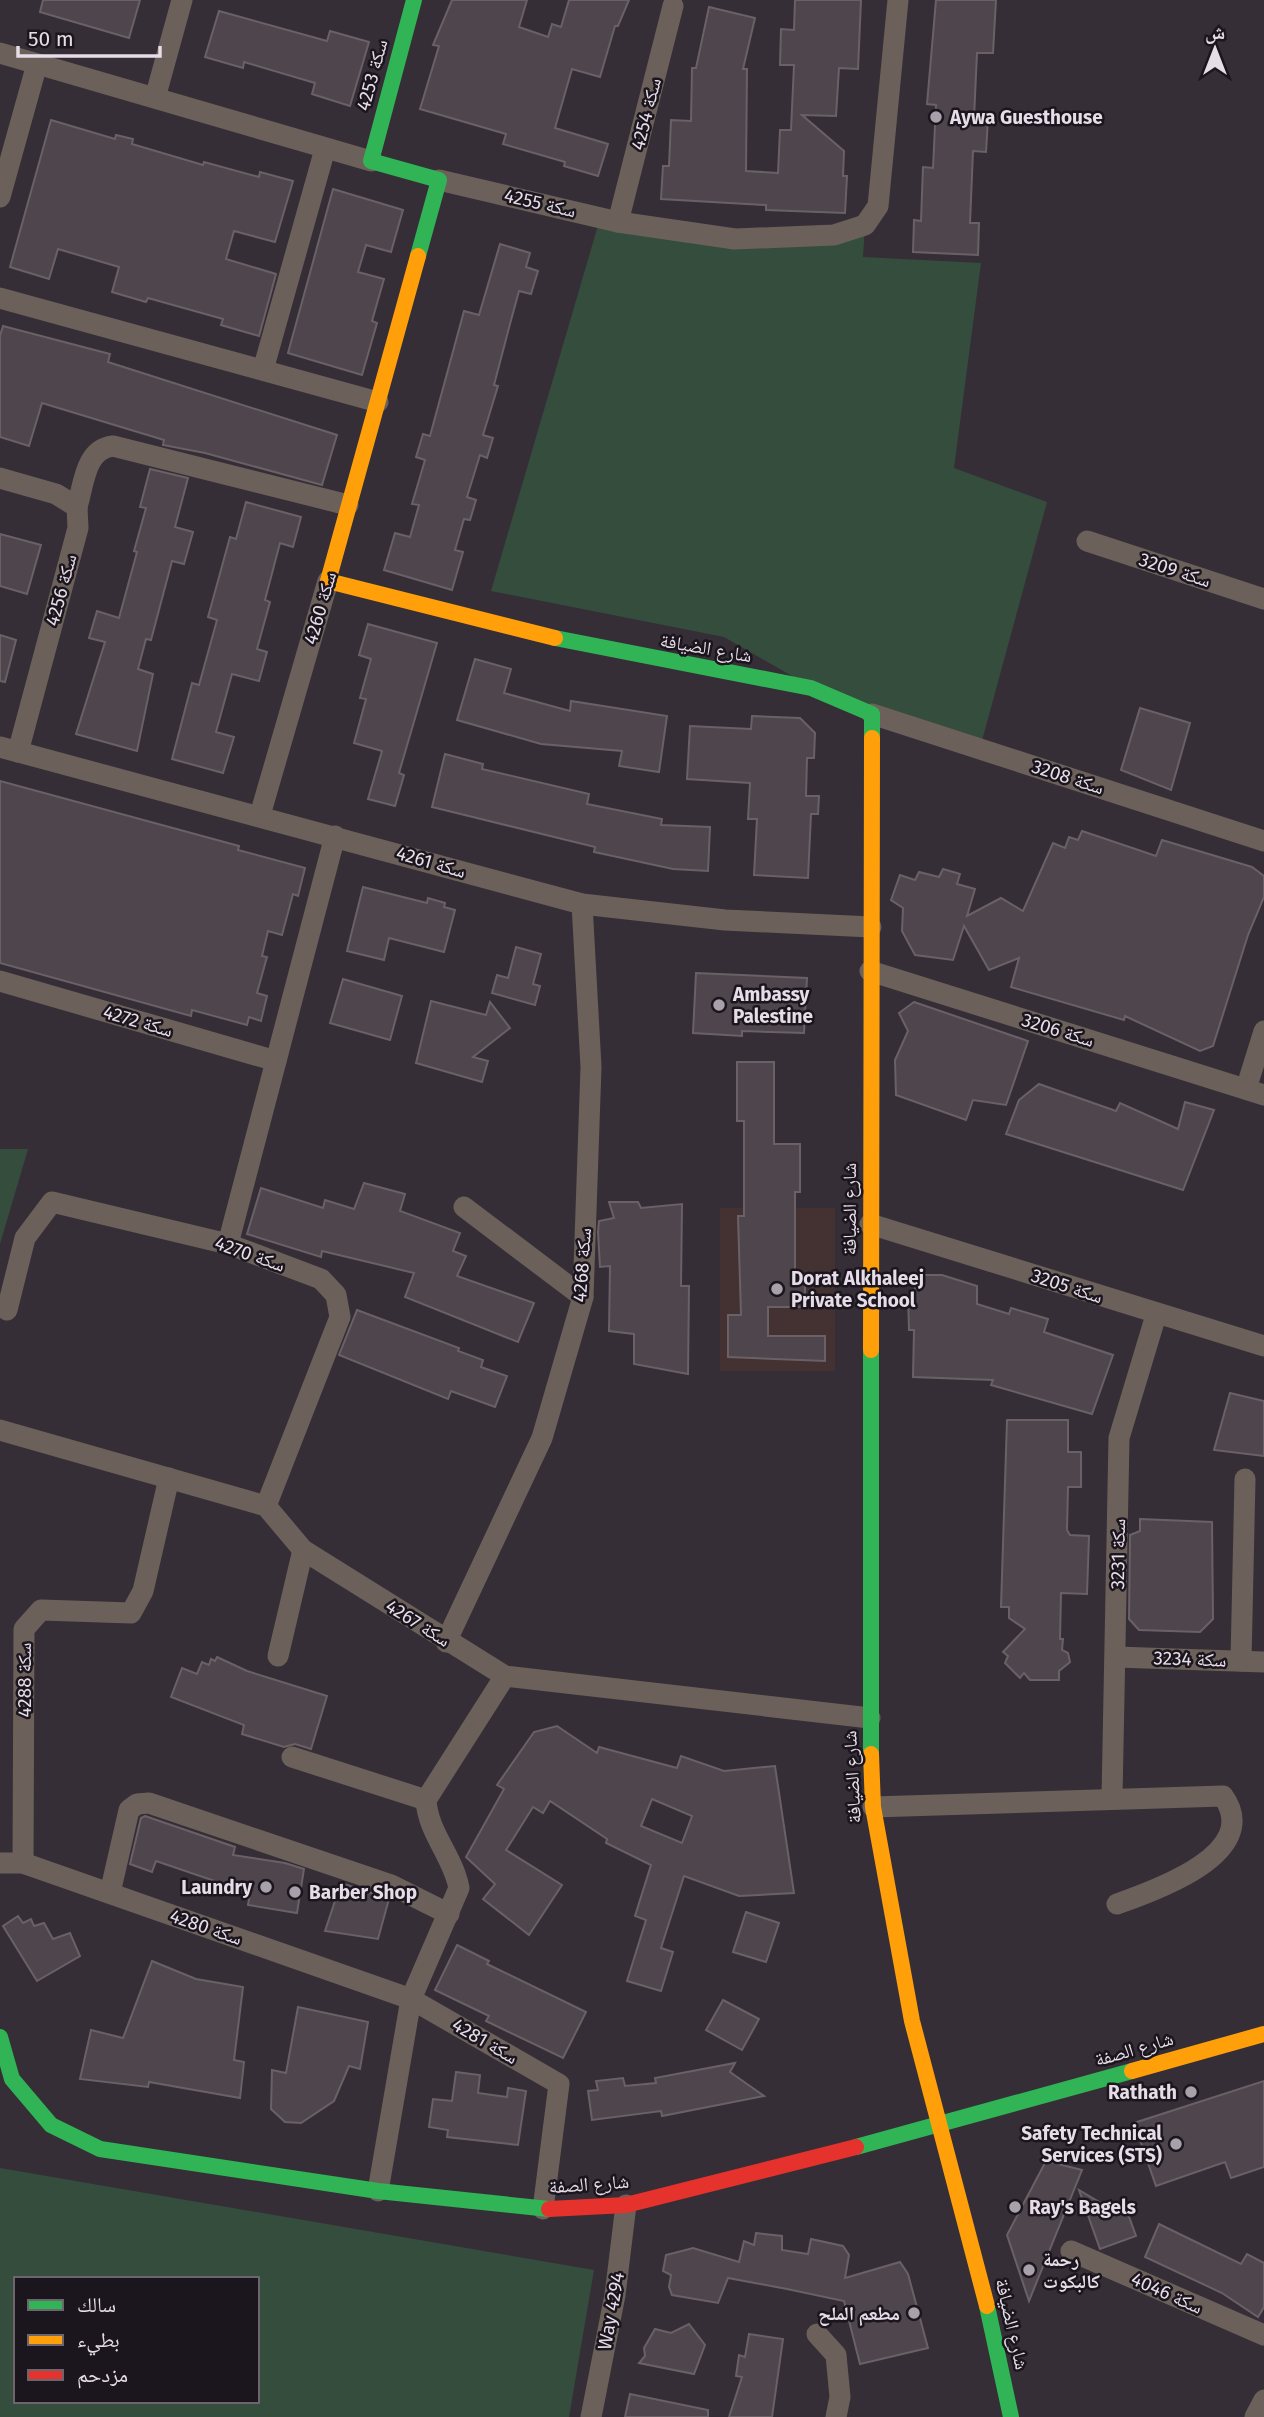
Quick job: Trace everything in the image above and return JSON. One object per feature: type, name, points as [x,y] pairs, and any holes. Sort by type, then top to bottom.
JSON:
[{"type":"street","points":[[155,99],[182,0]]},
{"type":"street","name":"سكة 4253","points":[[371,161],[414,0]]},
{"type":"street","name":"سكة 4255","points":[[0,53],[325,149],[439,180],[618,222],[735,239],[834,235],[865,225],[878,206],[898,0]]},
{"type":"street","name":"سكة 4254","points":[[618,222],[673,6]]},
{"type":"street","points":[[0,197],[37,64]]},
{"type":"street","points":[[263,370],[325,149]]},
{"type":"street","name":"سكة 4260","points":[[260,815],[439,180]]},
{"type":"street","points":[[0,298],[378,402]]},
{"type":"street","name":"سكة 4256","points":[[9,749],[78,528],[77,507],[91,458],[103,447],[113,446],[348,505]]},
{"type":"street","points":[[0,478],[56,494],[77,507]]},
{"type":"street","name":"سكة 3209","points":[[1087,541],[1264,599]]},
{"type":"street","name":"شارع الضيافة","points":[[328,581],[589,648],[811,688],[872,714],[870,1718],[873,1807],[912,2021],[982,2286],[1011,2417]]},
{"type":"street","name":"سكة 3208","points":[[872,714],[1264,841]]},
{"type":"street","name":"سكة 4261","points":[[9,749],[582,904],[725,920],[871,927]]},
{"type":"street","points":[[228,1244],[335,836]]},
{"type":"street","name":"سكة 4268","points":[[446,1642],[542,1438],[583,1297],[591,1068],[582,904]]},
{"type":"street","name":"سكة 3206","points":[[870,971],[1255,1092],[1264,1031]]},
{"type":"street","name":"سكة 4272","points":[[0,981],[276,1060]]},
{"type":"street","name":"سكة 4270","points":[[7,1310],[26,1238],[52,1202],[228,1244],[321,1279],[336,1295],[340,1317],[266,1506]]},
{"type":"street","points":[[464,1207],[583,1297]]},
{"type":"street","name":"سكة 3205","points":[[870,1224],[1156,1315],[1264,1346]]},
{"type":"street","name":"سكة 3231","points":[[1112,1798],[1119,1438],[1156,1315]]},
{"type":"street","points":[[0,1430],[266,1506]]},
{"type":"street","name":"سكة 4288","points":[[23,1863],[24,1629],[41,1610],[131,1613],[143,1591],[169,1478]]},
{"type":"street","points":[[1241,1661],[1245,1479]]},
{"type":"street","name":"سكة 4267","points":[[266,1506],[303,1550],[446,1642],[505,1676],[870,1718]]},
{"type":"street","points":[[278,1656],[303,1550]]},
{"type":"street","name":"سكة 3234","points":[[1116,1657],[1264,1662]]},
{"type":"street","points":[[378,2191],[411,1999],[459,1888],[456,1874],[427,1817],[426,1800],[505,1676]]},
{"type":"street","points":[[292,1756],[426,1800]]},
{"type":"street","points":[[873,1807],[1223,1796],[1233,1808],[1236,1825],[1230,1842],[1208,1864],[1181,1881],[1117,1904]]},
{"type":"street","points":[[110,1893],[129,1810],[138,1804],[149,1803],[391,1885],[449,1914]]},
{"type":"street","name":"سكة 4280","points":[[0,1863],[23,1863],[411,1999]]},
{"type":"street","name":"سكة 4281","points":[[411,1999],[559,2084],[543,2209]]},
{"type":"street","name":"شارع الصفة","points":[[0,2037],[6,2083],[51,2125],[100,2149],[378,2191],[543,2209],[626,2205],[939,2126],[1264,2034]]},
{"type":"street","name":"Way 4294","points":[[591,2417],[615,2295],[626,2205]]},
{"type":"street","name":"سكة 4046","points":[[1071,2251],[1264,2335]]},
{"type":"street","points":[[817,2334],[836,2355],[840,2397],[836,2417]]},
{"type":"street","points":[[1255,2417],[1264,2400]]},
{"type":"shaded area","name":"Dorat Alkhaleej Private School","points":[[720,1208],[835,1208],[835,1371],[720,1371]]},
{"type":"green space","points":[[599,222],[735,239],[865,226],[863,257],[981,263],[954,468],[1047,502],[980,748],[811,687],[724,637],[491,591]]},
{"type":"green space","points":[[0,1149],[28,1149],[0,1244]]},
{"type":"green space","points":[[0,2168],[594,2270],[569,2417],[0,2417]]},
{"type":"building","points":[[43,0],[140,0],[129,38],[40,12]]},
{"type":"building","points":[[452,0],[527,0],[519,27],[548,37],[552,24],[561,27],[569,0],[629,0],[618,26],[615,26],[600,77],[572,69],[555,128],[608,144],[598,176],[564,166],[565,162],[503,144],[506,134],[420,109],[439,46],[433,45]]},
{"type":"building","points":[[795,0],[861,0],[858,69],[839,68],[836,116],[802,115],[844,151],[843,176],[847,176],[845,213],[766,210],[766,205],[661,199],[663,166],[669,166],[671,120],[691,121],[692,68],[696,68],[709,7],[755,18],[743,69],[747,69],[746,171],[778,173],[780,130],[791,130],[794,65],[780,65],[781,29],[794,30]]},
{"type":"building","points":[[936,0],[996,0],[993,53],[977,53],[974,118],[988,119],[986,152],[973,151],[970,223],[979,223],[978,255],[913,252],[914,220],[921,221],[923,167],[933,168],[936,105],[927,104]]},
{"type":"building","points":[[219,11],[327,41],[330,31],[369,42],[350,106],[312,94],[315,83],[244,62],[243,68],[205,57]]},
{"type":"building","points":[[51,120],[115,139],[116,135],[133,139],[132,144],[203,165],[204,162],[259,177],[260,172],[293,181],[275,242],[234,231],[226,259],[276,274],[259,336],[221,325],[223,319],[148,298],[146,302],[112,292],[119,267],[58,249],[49,279],[10,267]]},
{"type":"building","points":[[333,189],[403,210],[391,252],[366,245],[358,272],[384,279],[372,321],[377,323],[362,375],[288,353]]},
{"type":"building","points":[[500,244],[530,253],[526,267],[538,271],[531,294],[519,291],[510,324],[494,385],[498,386],[483,435],[493,438],[487,458],[480,455],[467,497],[476,500],[470,520],[464,519],[455,550],[463,552],[452,590],[384,570],[395,533],[410,537],[419,505],[412,504],[425,460],[416,457],[423,434],[430,436],[464,311],[479,315]]},
{"type":"building","points":[[3,326],[110,354],[108,362],[337,435],[322,485],[205,453],[163,445],[164,440],[42,403],[29,446],[0,437],[0,336]]},
{"type":"building","points":[[150,469],[188,478],[175,527],[193,532],[184,564],[172,561],[151,640],[146,639],[138,669],[153,674],[137,751],[76,734],[105,642],[89,638],[97,611],[119,618],[137,552],[134,551],[146,508],[140,507]]},
{"type":"building","points":[[246,502],[301,517],[293,547],[280,543],[265,600],[270,602],[257,649],[267,652],[259,681],[232,674],[216,732],[234,737],[223,773],[172,759],[192,683],[199,685],[217,620],[208,617],[230,537],[236,539]]},
{"type":"building","points":[[0,534],[41,545],[27,594],[0,586]]},
{"type":"building","points":[[368,624],[437,643],[399,773],[404,775],[395,806],[368,799],[382,751],[354,743],[366,699],[360,698],[371,659],[359,655]]},
{"type":"building","points":[[0,635],[16,640],[5,682],[0,681]]},
{"type":"building","points":[[475,659],[511,669],[504,693],[570,711],[571,701],[667,716],[659,772],[619,766],[622,751],[541,744],[457,720]]},
{"type":"building","points":[[1140,708],[1190,723],[1171,790],[1121,770]]},
{"type":"building","points":[[752,716],[800,718],[815,733],[814,758],[807,758],[806,796],[819,796],[818,814],[811,814],[808,878],[754,875],[757,819],[748,819],[750,783],[687,779],[690,726],[751,729]]},
{"type":"building","points":[[445,754],[483,764],[482,769],[589,794],[587,804],[662,819],[661,825],[710,827],[708,871],[673,869],[594,852],[595,847],[432,807]]},
{"type":"building","points":[[0,781],[239,846],[238,850],[305,868],[298,896],[293,894],[282,935],[268,931],[262,956],[267,957],[257,993],[267,996],[261,1021],[249,1017],[247,1025],[192,1010],[191,1016],[0,963]]},
{"type":"building","points":[[1082,831],[1156,856],[1162,840],[1252,867],[1264,876],[1264,897],[1248,935],[1213,1046],[1200,1051],[1125,1016],[1124,1020],[1011,987],[1019,958],[989,970],[964,926],[953,960],[915,955],[902,931],[903,908],[891,900],[900,875],[915,880],[919,872],[939,877],[943,869],[960,874],[957,884],[975,889],[967,916],[1001,898],[1023,911],[1053,843],[1065,848],[1069,837],[1078,840]]},
{"type":"building","points":[[363,887],[427,903],[428,898],[445,903],[444,907],[455,910],[444,952],[389,938],[384,960],[347,951]]},
{"type":"building","points":[[516,947],[541,954],[533,984],[540,986],[535,1005],[492,993],[497,975],[508,978]]},
{"type":"building","points":[[696,973],[807,978],[804,1033],[742,1031],[742,1036],[693,1033]]},
{"type":"building","points":[[343,979],[402,996],[390,1040],[330,1023]]},
{"type":"building","points":[[431,1001],[486,1015],[490,1002],[510,1028],[473,1057],[488,1061],[482,1082],[416,1063]]},
{"type":"building","points":[[914,1002],[1028,1041],[1006,1105],[973,1100],[966,1120],[896,1095],[895,1060],[908,1031],[899,1013]]},
{"type":"building","points":[[737,1062],[774,1062],[774,1144],[800,1144],[800,1192],[795,1192],[795,1284],[805,1284],[805,1307],[768,1307],[768,1336],[825,1336],[825,1361],[728,1357],[728,1315],[741,1315],[738,1216],[744,1216],[744,1121],[737,1121]]},
{"type":"building","points":[[1039,1084],[1116,1111],[1120,1103],[1178,1129],[1185,1102],[1214,1110],[1183,1190],[1006,1134],[1019,1100]]},
{"type":"building","points":[[364,1183],[405,1194],[400,1211],[460,1233],[453,1251],[466,1256],[457,1276],[534,1303],[518,1342],[405,1297],[414,1273],[322,1251],[321,1257],[247,1234],[261,1188],[323,1208],[325,1200],[354,1209]]},
{"type":"building","points":[[609,1202],[638,1202],[641,1208],[682,1204],[681,1286],[689,1286],[688,1374],[634,1364],[634,1334],[609,1331],[610,1266],[600,1267],[598,1232],[599,1221],[614,1218]]},
{"type":"building","points":[[915,1275],[942,1275],[977,1286],[977,1304],[1009,1314],[1011,1308],[1048,1319],[1044,1332],[1113,1355],[1092,1414],[991,1385],[993,1380],[913,1377],[914,1330],[909,1330],[908,1295],[915,1295]]},
{"type":"building","points":[[357,1310],[459,1348],[458,1351],[483,1360],[481,1367],[507,1376],[495,1407],[451,1391],[448,1399],[339,1355]]},
{"type":"building","points":[[1230,1393],[1264,1401],[1264,1456],[1214,1450]]},
{"type":"building","points":[[1007,1420],[1068,1420],[1068,1452],[1081,1452],[1081,1487],[1068,1487],[1067,1530],[1070,1535],[1089,1536],[1087,1594],[1061,1593],[1060,1639],[1063,1639],[1062,1650],[1068,1653],[1070,1662],[1059,1671],[1059,1680],[1030,1680],[1024,1673],[1020,1678],[1005,1663],[1008,1656],[1003,1652],[1025,1629],[1009,1618],[1009,1607],[1001,1607]]},
{"type":"building","points":[[1140,1519],[1212,1522],[1213,1619],[1200,1632],[1139,1630],[1129,1619],[1130,1535],[1140,1531]]},
{"type":"building","points":[[217,1657],[247,1671],[327,1696],[311,1749],[295,1744],[284,1747],[242,1734],[244,1725],[171,1697],[182,1668],[197,1674],[202,1662],[209,1665],[211,1659],[215,1661]]},
{"type":"building","points":[[557,1726],[597,1753],[599,1747],[677,1768],[681,1756],[724,1771],[775,1766],[794,1893],[739,1896],[684,1876],[661,1948],[673,1952],[661,1991],[627,1981],[646,1920],[635,1916],[651,1865],[606,1843],[607,1839],[550,1801],[543,1813],[533,1807],[506,1850],[562,1885],[529,1935],[483,1899],[495,1884],[466,1857],[504,1789],[497,1785],[534,1732]],"holes":[[[652,1799],[692,1816],[682,1843],[641,1826]]]},
{"type":"building","points":[[145,1816],[235,1847],[233,1855],[285,1863],[304,1869],[297,1913],[248,1905],[250,1893],[156,1861],[152,1872],[130,1864],[141,1818]]},
{"type":"building","points":[[341,1883],[389,1899],[378,1939],[325,1931]]},
{"type":"building","points":[[746,1912],[779,1923],[766,1962],[733,1952]]},
{"type":"building","points":[[18,1916],[23,1923],[31,1919],[34,1926],[44,1923],[53,1939],[70,1933],[80,1956],[37,1981],[3,1926]]},
{"type":"building","points":[[457,1945],[489,1961],[487,1964],[586,2012],[563,2058],[486,2021],[489,2016],[435,1990]]},
{"type":"building","points":[[152,1961],[196,1979],[243,1987],[234,2060],[244,2062],[240,2098],[149,2082],[148,2087],[80,2079],[91,2030],[123,2038]]},
{"type":"building","points":[[723,2000],[759,2019],[742,2050],[706,2030]]},
{"type":"building","points":[[298,2007],[368,2022],[360,2069],[349,2066],[334,2101],[301,2123],[285,2122],[271,2109],[272,2070],[286,2073]]},
{"type":"building","points":[[735,2063],[730,2072],[764,2096],[662,2116],[661,2111],[592,2120],[588,2091],[598,2090],[596,2081],[623,2078],[625,2086],[656,2083],[655,2078]]},
{"type":"building","points":[[456,2072],[480,2075],[478,2093],[507,2097],[508,2088],[526,2091],[518,2145],[447,2137],[448,2130],[429,2127],[433,2099],[452,2101]]},
{"type":"building","points":[[1264,2081],[1264,2167],[1231,2178],[1225,2162],[1156,2186],[1134,2123]]},
{"type":"building","points":[[1046,2161],[1082,2170],[1029,2301],[1007,2235]]},
{"type":"building","points":[[1079,2190],[1101,2203],[1109,2202],[1128,2214],[1136,2236],[1100,2249]]},
{"type":"building","points":[[1159,2224],[1241,2264],[1247,2254],[1264,2263],[1264,2307],[1258,2317],[1222,2293],[1145,2257]]},
{"type":"building","points":[[756,2233],[782,2236],[782,2250],[808,2254],[811,2239],[843,2246],[849,2255],[845,2278],[900,2262],[908,2274],[928,2348],[860,2364],[844,2301],[728,2278],[718,2303],[672,2295],[669,2287],[671,2275],[663,2271],[666,2255],[693,2248],[739,2262],[744,2241],[754,2245]]},
{"type":"building","points":[[689,2324],[705,2345],[694,2374],[639,2363],[645,2356],[644,2348],[655,2329],[671,2333]]},
{"type":"building","points":[[749,2334],[783,2339],[772,2417],[729,2417],[742,2377],[736,2376],[739,2355],[745,2357]]},
{"type":"building","points":[[630,2394],[708,2410],[708,2417],[625,2417]]},
{"type":"traffic: fast","points":[[414,0],[371,161],[439,180],[418,256]]},
{"type":"traffic: fast","points":[[555,638],[811,688],[872,714],[872,738]]},
{"type":"traffic: fast","points":[[871,1350],[871,1754]]},
{"type":"traffic: fast","points":[[0,2037],[12,2079],[51,2125],[100,2149],[378,2191],[549,2209]]},
{"type":"traffic: fast","points":[[856,2147],[1132,2071]]},
{"type":"traffic: fast","points":[[987,2306],[1011,2417]]},
{"type":"traffic: slow","points":[[418,256],[328,581],[555,638]]},
{"type":"traffic: slow","points":[[871,1350],[872,738]]},
{"type":"traffic: slow","points":[[871,1754],[873,1807],[912,2021],[987,2306]]},
{"type":"traffic: slow","points":[[1132,2071],[1264,2034]]},
{"type":"traffic: jam","points":[[549,2209],[626,2205],[856,2147]]},
{"type":"place","name":"Aywa Guesthouse","points":[[936,117]]},
{"type":"place","name":"Ambassy Palestine","points":[[719,1005]]},
{"type":"place","name":"Dorat Alkhaleej Private School","points":[[777,1289]]},
{"type":"place","name":"Laundry","points":[[266,1887]]},
{"type":"place","name":"Barber Shop","points":[[295,1892]]},
{"type":"place","name":"Rathath","points":[[1191,2092]]},
{"type":"place","name":"Safety Technical Services (STS)","points":[[1176,2144]]},
{"type":"place","name":"Ray's Bagels","points":[[1015,2207]]},
{"type":"place","name":"رحمة كالبكوت","points":[[1029,2270]]},
{"type":"place","name":"مطعم الملح","points":[[914,2313]]}]
